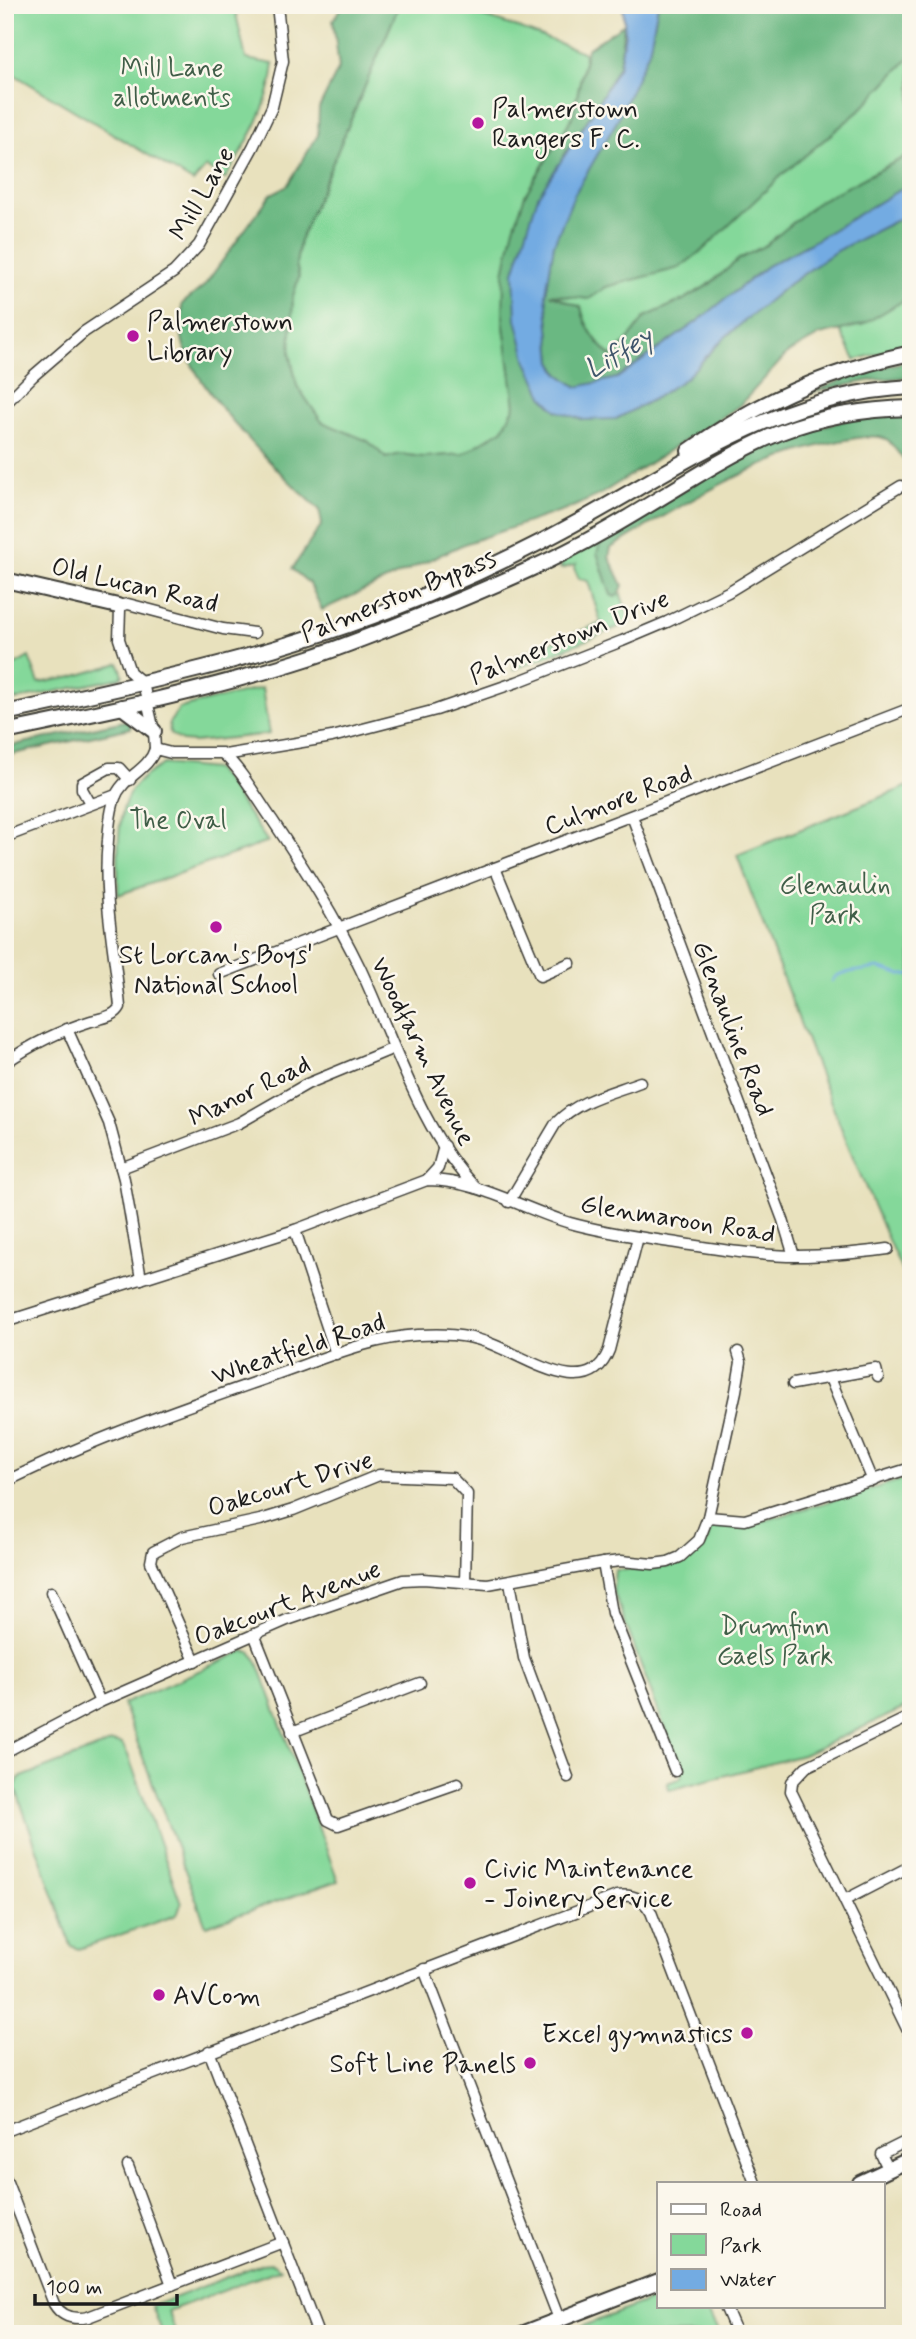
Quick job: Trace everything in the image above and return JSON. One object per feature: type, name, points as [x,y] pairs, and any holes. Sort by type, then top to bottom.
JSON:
[{"type":"main road","points":[[646,483],[712,434],[760,405],[829,377],[911,352]]},
{"type":"main road","points":[[5,713],[143,683],[321,636],[436,591],[527,549],[735,435],[777,415],[847,395],[911,387]]},
{"type":"main road","name":"Palmerston Bypass","points":[[5,732],[121,708],[230,681],[310,657],[497,583],[599,534],[742,451],[782,432],[846,414],[911,408]]},
{"type":"main road","name":"Old Lucan Road","points":[[5,580],[118,606]]},
{"type":"main road","points":[[213,664],[212,676],[230,681]]},
{"type":"main road","points":[[5,713],[44,712],[137,695],[144,696],[148,701]]},
{"type":"main road","points":[[121,708],[154,731]]},
{"type":"main road","points":[[862,2182],[911,2159]]},
{"type":"main road","points":[[522,2334],[657,2282]]},
{"type":"street","name":"Mill Lane","points":[[5,404],[84,332],[174,272],[198,245],[253,147],[272,107],[283,61],[277,5]]},
{"type":"street","name":"Palmerstown Drive","points":[[225,755],[332,737],[436,710],[622,641],[728,592],[901,486]]},
{"type":"street","name":"Old Lucan Road","points":[[118,606],[128,604],[223,629],[254,633]]},
{"type":"street","points":[[5,837],[116,795],[149,761],[155,749],[154,731],[143,683],[130,672],[121,645],[118,606]]},
{"type":"street","name":"Culmore Road","points":[[219,974],[911,708]]},
{"type":"street","points":[[155,749],[171,753],[218,752],[225,755],[322,895],[340,928]]},
{"type":"street","points":[[90,803],[82,789],[82,783],[109,768],[119,768],[130,780]]},
{"type":"street","points":[[5,1063],[31,1045],[117,1012],[120,1007],[106,884],[109,830],[116,795]]},
{"type":"street","name":"Glenauline Road","points":[[632,816],[783,1220],[794,1256]]},
{"type":"street","points":[[495,868],[540,976],[570,963]]},
{"type":"street","name":"Woodfarm Avenue","points":[[340,928],[394,1048],[444,1146],[454,1163],[476,1188]]},
{"type":"street","points":[[67,1029],[108,1123],[121,1168],[141,1279]]},
{"type":"street","name":"Manor Road","points":[[121,1168],[239,1123],[307,1084],[394,1048]]},
{"type":"street","points":[[509,1202],[556,1123],[566,1113],[579,1105],[640,1082]]},
{"type":"street","points":[[427,1180],[438,1168],[444,1146]]},
{"type":"street","name":"Glenmaroon Road","points":[[5,1322],[295,1230],[427,1180],[476,1188],[571,1223],[712,1249],[794,1256],[837,1255],[888,1249]]},
{"type":"street","points":[[295,1230],[336,1354]]},
{"type":"street","name":"Wheatfield Road","points":[[5,1482],[136,1425],[385,1339],[452,1334],[484,1341],[563,1375],[588,1374],[598,1370],[609,1350],[638,1237]]},
{"type":"street","name":"Oakcourt Avenue","points":[[5,1752],[100,1702],[254,1634],[324,1605],[403,1580],[423,1578],[465,1583],[510,1582],[603,1563],[621,1561],[653,1564],[680,1557],[699,1540],[708,1517],[738,1381],[741,1362],[738,1352]]},
{"type":"street","points":[[793,1384],[876,1369],[878,1377]]},
{"type":"street","points":[[830,1378],[873,1481]]},
{"type":"street","points":[[708,1517],[745,1520],[911,1468]]},
{"type":"street","name":"Oakcourt Drive","points":[[195,1661],[151,1562],[153,1552],[182,1537],[293,1510],[380,1475],[452,1478],[467,1494],[465,1583]]},
{"type":"street","points":[[603,1563],[612,1613],[675,1771]]},
{"type":"street","points":[[510,1582],[524,1658],[568,1777]]},
{"type":"street","points":[[51,1592],[100,1702]]},
{"type":"street","points":[[254,1634],[328,1821],[333,1825],[458,1783]]},
{"type":"street","points":[[292,1732],[419,1683]]},
{"type":"street","points":[[911,1716],[806,1767],[797,1774],[791,1791],[907,2018],[911,2037]]},
{"type":"street","points":[[845,1900],[911,1867]]},
{"type":"street","points":[[5,2131],[209,2050],[617,1896],[632,1896],[643,1901],[651,1912],[755,2182]]},
{"type":"street","points":[[424,1969],[559,2319]]},
{"type":"street","points":[[209,2050],[318,2334]]},
{"type":"street","points":[[889,2170],[881,2154],[911,2139]]},
{"type":"street","points":[[128,2166],[172,2285]]},
{"type":"street","points":[[5,2178],[54,2304],[64,2315],[72,2318],[88,2317],[283,2242]]},
{"type":"street","points":[[726,2308],[737,2334]]},
{"type":"green space","name":"Mill Lane allotments","points":[[5,5],[234,5],[246,59],[274,64],[263,110],[225,179],[206,167],[193,182],[5,69]]},
{"type":"green space","points":[[344,5],[396,5],[398,8],[300,240],[296,264],[299,277],[293,296],[290,353],[297,386],[322,422],[368,441],[386,458],[400,454],[423,457],[463,454],[503,429],[515,406],[503,319],[504,273],[513,231],[525,195],[573,116],[587,49],[624,24],[619,66],[564,155],[527,361],[616,419],[686,378],[723,339],[785,287],[836,251],[911,213],[911,296],[862,325],[820,335],[788,353],[739,406],[599,495],[575,506],[464,544],[322,610],[310,584],[292,569],[322,524],[319,509],[261,453],[218,404],[188,357],[181,321],[182,304],[204,286],[271,194],[287,186],[318,135],[319,108],[339,68],[333,20]]},
{"type":"green space","points":[[409,5],[432,6],[498,21],[585,55],[573,116],[525,195],[503,319],[515,406],[503,429],[464,454],[423,457],[400,454],[386,458],[368,441],[322,422],[297,386],[290,353],[293,296],[299,277],[296,264],[300,240],[398,8]]},
{"type":"green space","points":[[658,5],[911,5],[911,56],[859,111],[784,173],[704,249],[679,268],[606,287],[589,299],[550,294],[581,307],[592,335],[612,357],[645,317],[709,285],[739,259],[766,245],[819,201],[911,154],[911,183],[767,266],[698,321],[617,378],[578,387],[559,374],[552,362],[546,294],[554,243],[574,192],[649,51]]},
{"type":"green space","points":[[911,56],[911,154],[869,175],[766,245],[739,259],[709,284],[683,300],[645,317],[612,357],[592,335],[581,307],[546,294],[589,299],[606,287],[642,277],[784,173],[859,111]]},
{"type":"green space","points":[[911,296],[911,344],[855,360],[840,330],[862,325]]},
{"type":"green space","points":[[911,360],[911,377],[873,380],[808,393],[867,371]]},
{"type":"green space","points":[[911,413],[911,469],[884,438],[851,439],[787,455],[726,481],[611,548],[609,557],[623,585],[620,593],[615,597],[611,595],[597,553],[602,538],[742,456],[784,436],[866,415]]},
{"type":"green space","points":[[602,538],[599,559],[611,595],[620,593],[631,622],[513,670],[515,656],[601,623],[588,581],[579,579],[574,568],[576,564],[560,568],[566,556]]},
{"type":"green space","points":[[29,657],[39,683],[73,677],[119,663],[123,675],[120,678],[5,702],[5,671]]},
{"type":"green space","points":[[262,688],[269,734],[194,742],[182,741],[170,734],[169,723],[180,708]]},
{"type":"green space","points":[[129,720],[131,728],[5,756],[5,747]]},
{"type":"green space","name":"The Oval","points":[[163,764],[214,769],[268,842],[118,895],[120,824],[127,798],[139,781]]},
{"type":"green space","name":"Glenaulin Park","points":[[911,785],[911,1291],[842,1129],[737,855]]},
{"type":"green space","name":"Drumfinn Gaels Park","points":[[911,1477],[911,1705],[803,1755],[669,1790],[667,1783],[679,1779],[682,1775],[613,1590],[615,1570],[670,1566],[687,1558],[707,1543],[711,1524],[743,1527]]},
{"type":"green space","points":[[244,1651],[250,1652],[257,1660],[338,1881],[206,1926],[123,1704]]},
{"type":"green space","points":[[112,1742],[122,1744],[128,1755],[181,1903],[174,1916],[79,1949],[71,1946],[15,1787],[19,1778]]},
{"type":"green space","points":[[272,2263],[281,2269],[168,2311],[177,2334],[163,2334],[152,2306],[261,2264]]},
{"type":"green space","points":[[657,2298],[657,2308],[706,2308],[720,2334],[562,2334]]},
{"type":"water","points":[[623,5],[658,5],[649,51],[616,123],[574,195],[554,244],[546,294],[552,362],[559,374],[577,387],[617,378],[698,321],[767,266],[911,183],[911,213],[836,251],[785,287],[723,339],[686,378],[652,400],[616,419],[584,420],[557,411],[544,398],[527,362],[516,319],[514,272],[538,196],[593,112],[619,66],[625,33]]},
{"type":"waterway","points":[[832,981],[844,973],[878,968],[902,975],[911,974]]},
{"type":"place","name":"Palmerstown Rangers F. C.","points":[[478,123]]},
{"type":"place","name":"Palmerstown Library","points":[[133,336]]},
{"type":"place","name":"St Lorcan's Boys' National School","points":[[216,927]]},
{"type":"place","name":"Civic Maintenance - Joinery Service","points":[[470,1883]]},
{"type":"place","name":"AVCom","points":[[159,1995]]},
{"type":"place","name":"Excel gymnastics","points":[[747,2033]]},
{"type":"place","name":"Soft Line Panels","points":[[530,2063]]},
{"type":"water label","name":"Liffey","points":[[618,352]]}]
